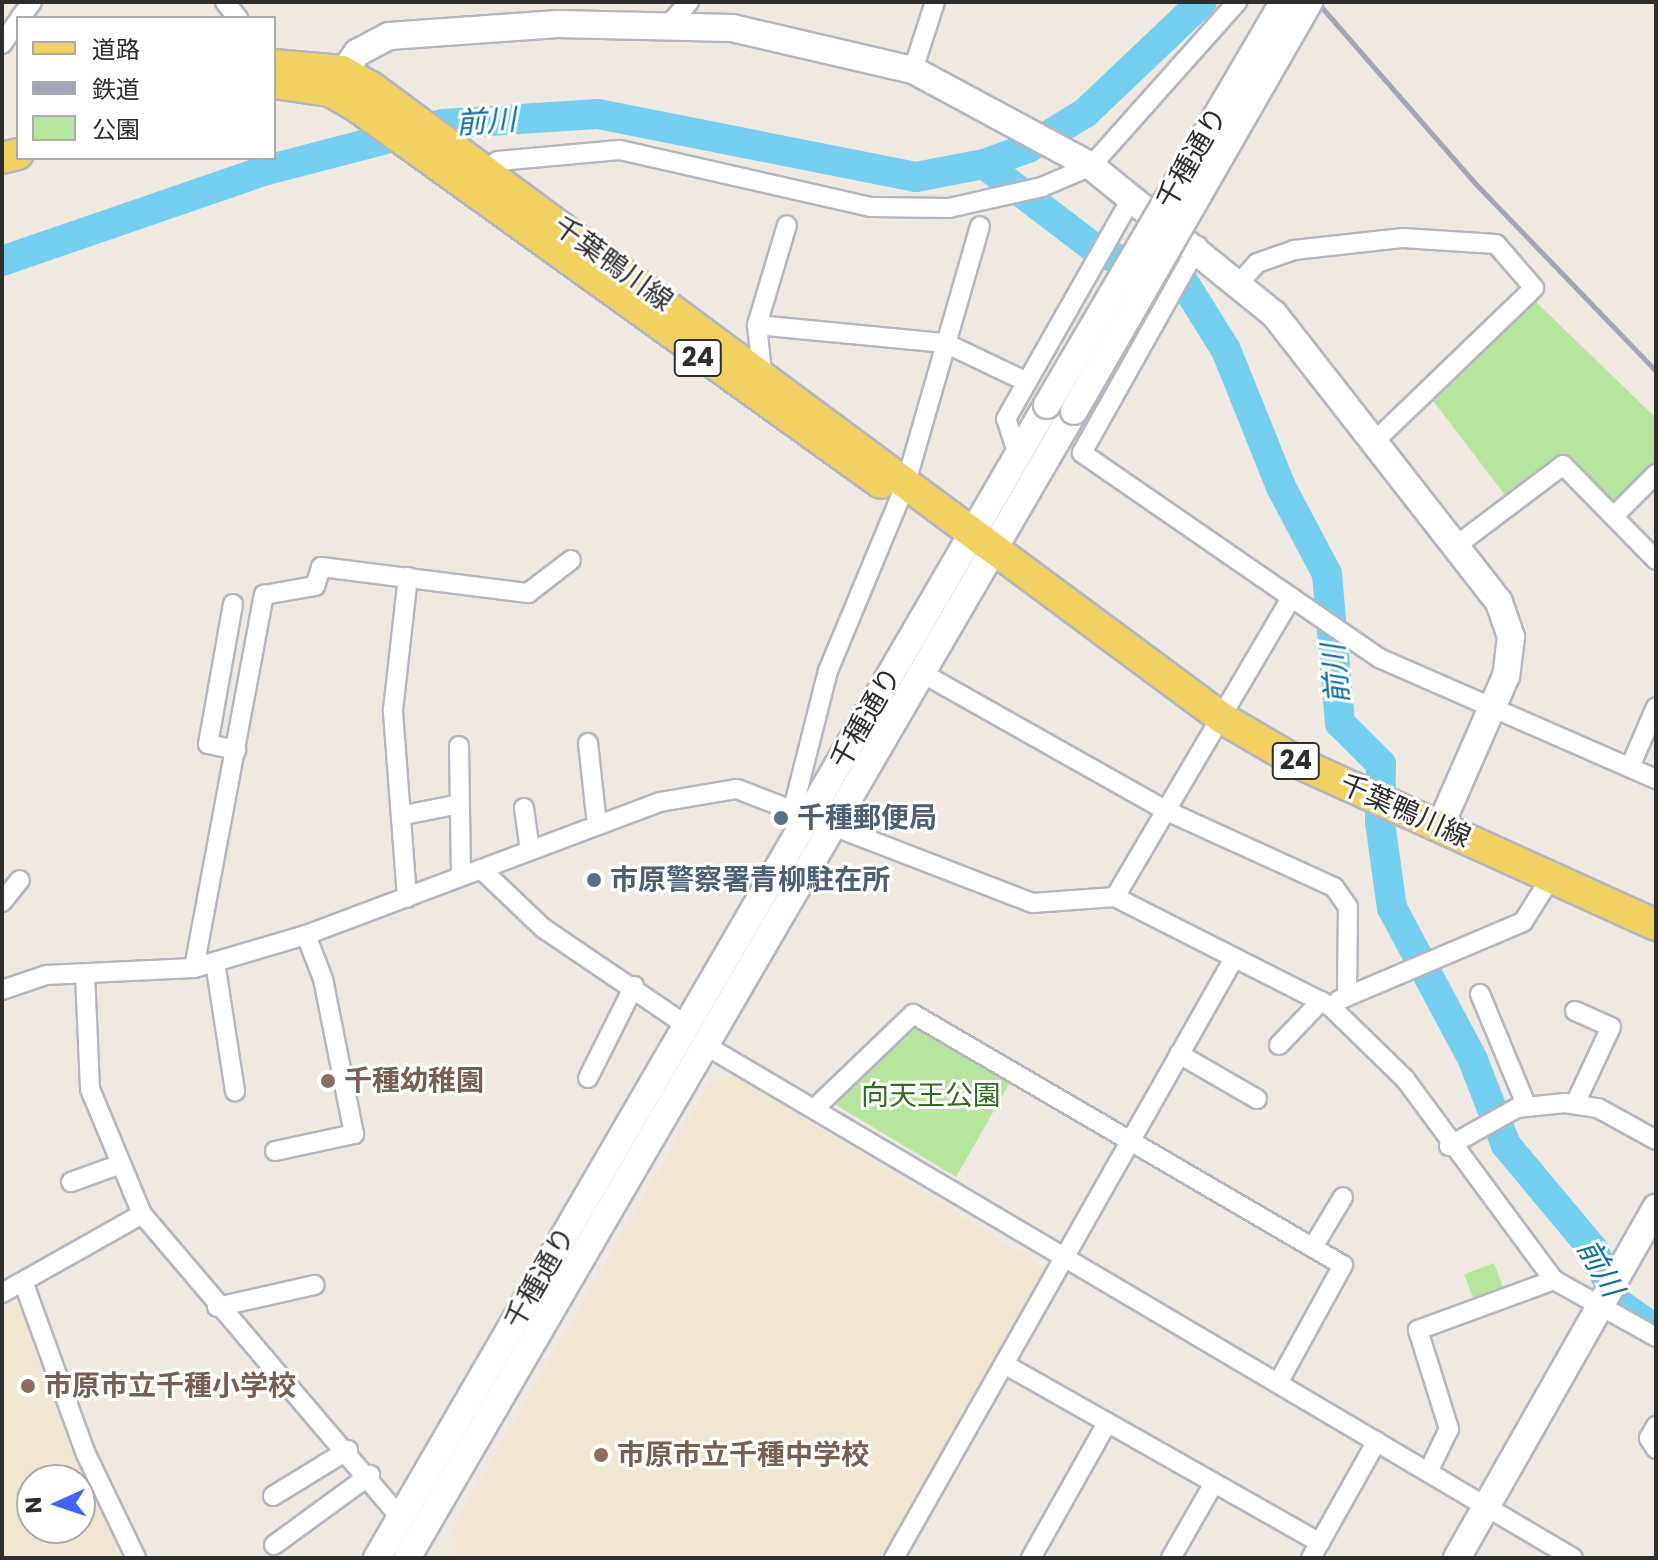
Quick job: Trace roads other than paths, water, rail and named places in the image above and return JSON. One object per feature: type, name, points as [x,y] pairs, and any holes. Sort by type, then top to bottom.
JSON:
[{"type":"main road","name":"千葉鴨川線","points":[[276,69],[388,100],[762,372],[904,487],[942,525],[982,543],[1222,718],[1299,763],[1656,925]]},
{"type":"main road","name":"千葉鴨川線","points":[[343,89],[435,164],[904,487]]},
{"type":"street","points":[[671,22],[689,2]]},
{"type":"street","points":[[913,70],[935,2]]},
{"type":"street","points":[[479,166],[498,161],[620,150],[871,207],[949,208],[1042,187],[1091,166],[1237,2]]},
{"type":"street","name":"千種通り","points":[[812,815],[922,673],[982,543],[1018,455],[1283,2]]},
{"type":"street","name":"千種通り","points":[[418,1553],[812,815],[982,543],[1074,411],[1309,2]]},
{"type":"street","points":[[343,89],[365,46],[389,36],[671,22],[780,36],[913,70],[1002,113],[1091,166],[1241,281],[1376,440],[1499,602],[1511,637],[1492,710],[1440,826]]},
{"type":"street","points":[[2,44],[16,24]]},
{"type":"street","points":[[1018,455],[1006,419],[1132,197]]},
{"type":"street","points":[[762,372],[757,325],[787,225]]},
{"type":"street","points":[[812,815],[828,671],[904,487],[980,226]]},
{"type":"street","points":[[1241,281],[1257,263],[1294,250],[1403,238],[1496,244],[1534,288],[1376,440]]},
{"type":"street","points":[[1198,246],[1082,453],[1379,658],[1492,710],[1656,779]]},
{"type":"street","points":[[757,325],[945,343],[1027,382]]},
{"type":"street","points":[[1457,545],[1563,465],[1656,560]]},
{"type":"street","points":[[1615,515],[1656,474]]},
{"type":"street","points":[[194,968],[264,595],[315,586],[321,567],[528,593],[571,560]]},
{"type":"street","points":[[407,898],[404,815],[393,710],[408,577]]},
{"type":"street","points":[[1115,897],[1292,597]]},
{"type":"street","points":[[233,604],[208,744],[236,750]]},
{"type":"street","points":[[922,673],[1167,811],[1334,887],[1348,907],[1347,995]]},
{"type":"street","points":[[1630,767],[1656,707]]},
{"type":"street","points":[[588,743],[597,825]]},
{"type":"street","points":[[459,746],[461,876]]},
{"type":"street","points":[[2,990],[46,975],[194,968],[306,935],[597,825],[703,792],[737,789],[812,815],[1033,903],[1115,897],[1233,960],[1326,1003],[1405,1079],[1449,1146],[1554,1280],[1656,1337]]},
{"type":"street","points":[[404,815],[460,804]]},
{"type":"street","points":[[524,808],[530,851]]},
{"type":"street","points":[[481,869],[543,928],[634,986],[696,1035],[1573,1558]]},
{"type":"street","points":[[1279,1045],[1326,1003],[1523,922],[1550,879]]},
{"type":"street","points":[[2,902],[20,880]]},
{"type":"street","points":[[275,1151],[354,1134],[323,979],[306,935]]},
{"type":"street","points":[[894,1558],[1233,960]]},
{"type":"street","points":[[215,962],[235,1091]]},
{"type":"street","points":[[85,974],[90,1089],[142,1214],[217,1307],[370,1475],[400,1517],[418,1553]]},
{"type":"street","points":[[588,1078],[634,986]]},
{"type":"street","points":[[1480,994],[1527,1107]]},
{"type":"street","points":[[1575,1011],[1611,1027],[1575,1104]]},
{"type":"street","points":[[815,1108],[913,1014],[1313,1247],[1343,1265],[1278,1383]]},
{"type":"street","name":"千種通り","points":[[377,1558],[696,1035]]},
{"type":"street","points":[[1179,1054],[1257,1099]]},
{"type":"street","points":[[1449,1146],[1527,1107],[1575,1104],[1656,1140]]},
{"type":"street","points":[[71,1182],[121,1164]]},
{"type":"street","points":[[1313,1247],[1343,1197]]},
{"type":"street","points":[[1457,1558],[1656,1208]]},
{"type":"street","points":[[2,1293],[24,1284],[142,1214]]},
{"type":"street","points":[[1428,1472],[1449,1429],[1418,1330],[1554,1280]]},
{"type":"street","points":[[24,1284],[86,1454],[136,1558]]},
{"type":"street","points":[[217,1307],[315,1285]]},
{"type":"street","points":[[1004,1364],[1214,1483],[1315,1550],[1377,1441]]},
{"type":"street","points":[[1031,1558],[1107,1423]]},
{"type":"street","points":[[1656,1426],[1649,1438],[1656,1449]]},
{"type":"street","points":[[273,1496],[348,1450]]},
{"type":"street","points":[[274,1545],[370,1475]]},
{"type":"street","points":[[1171,1558],[1214,1483]]},
{"type":"waterway","name":"前川","points":[[2,261],[267,170],[443,124],[598,114],[916,177],[984,164],[1028,148],[1085,113],[1202,2]]},
{"type":"waterway","name":"前川","points":[[984,164],[1101,253],[1183,281],[1226,350],[1281,487],[1327,574],[1340,723],[1381,764],[1380,822],[1392,908],[1473,1060],[1506,1145],[1593,1249],[1618,1303],[1656,1330]]},
{"type":"railway","points":[[1317,2],[1474,182],[1656,371]]},
{"type":"place","name":"千種郵便局","points":[[781,818]]},
{"type":"place","name":"市原警察署青柳駐在所","points":[[594,880]]},
{"type":"place","name":"千種幼稚園","points":[[328,1081]]},
{"type":"place","name":"市原市立千種小学校","points":[[28,1386]]},
{"type":"place","name":"市原市立千種中学校","points":[[601,1455]]},
{"type":"park label","name":"向天王公園","points":[[931,1096]]}]
